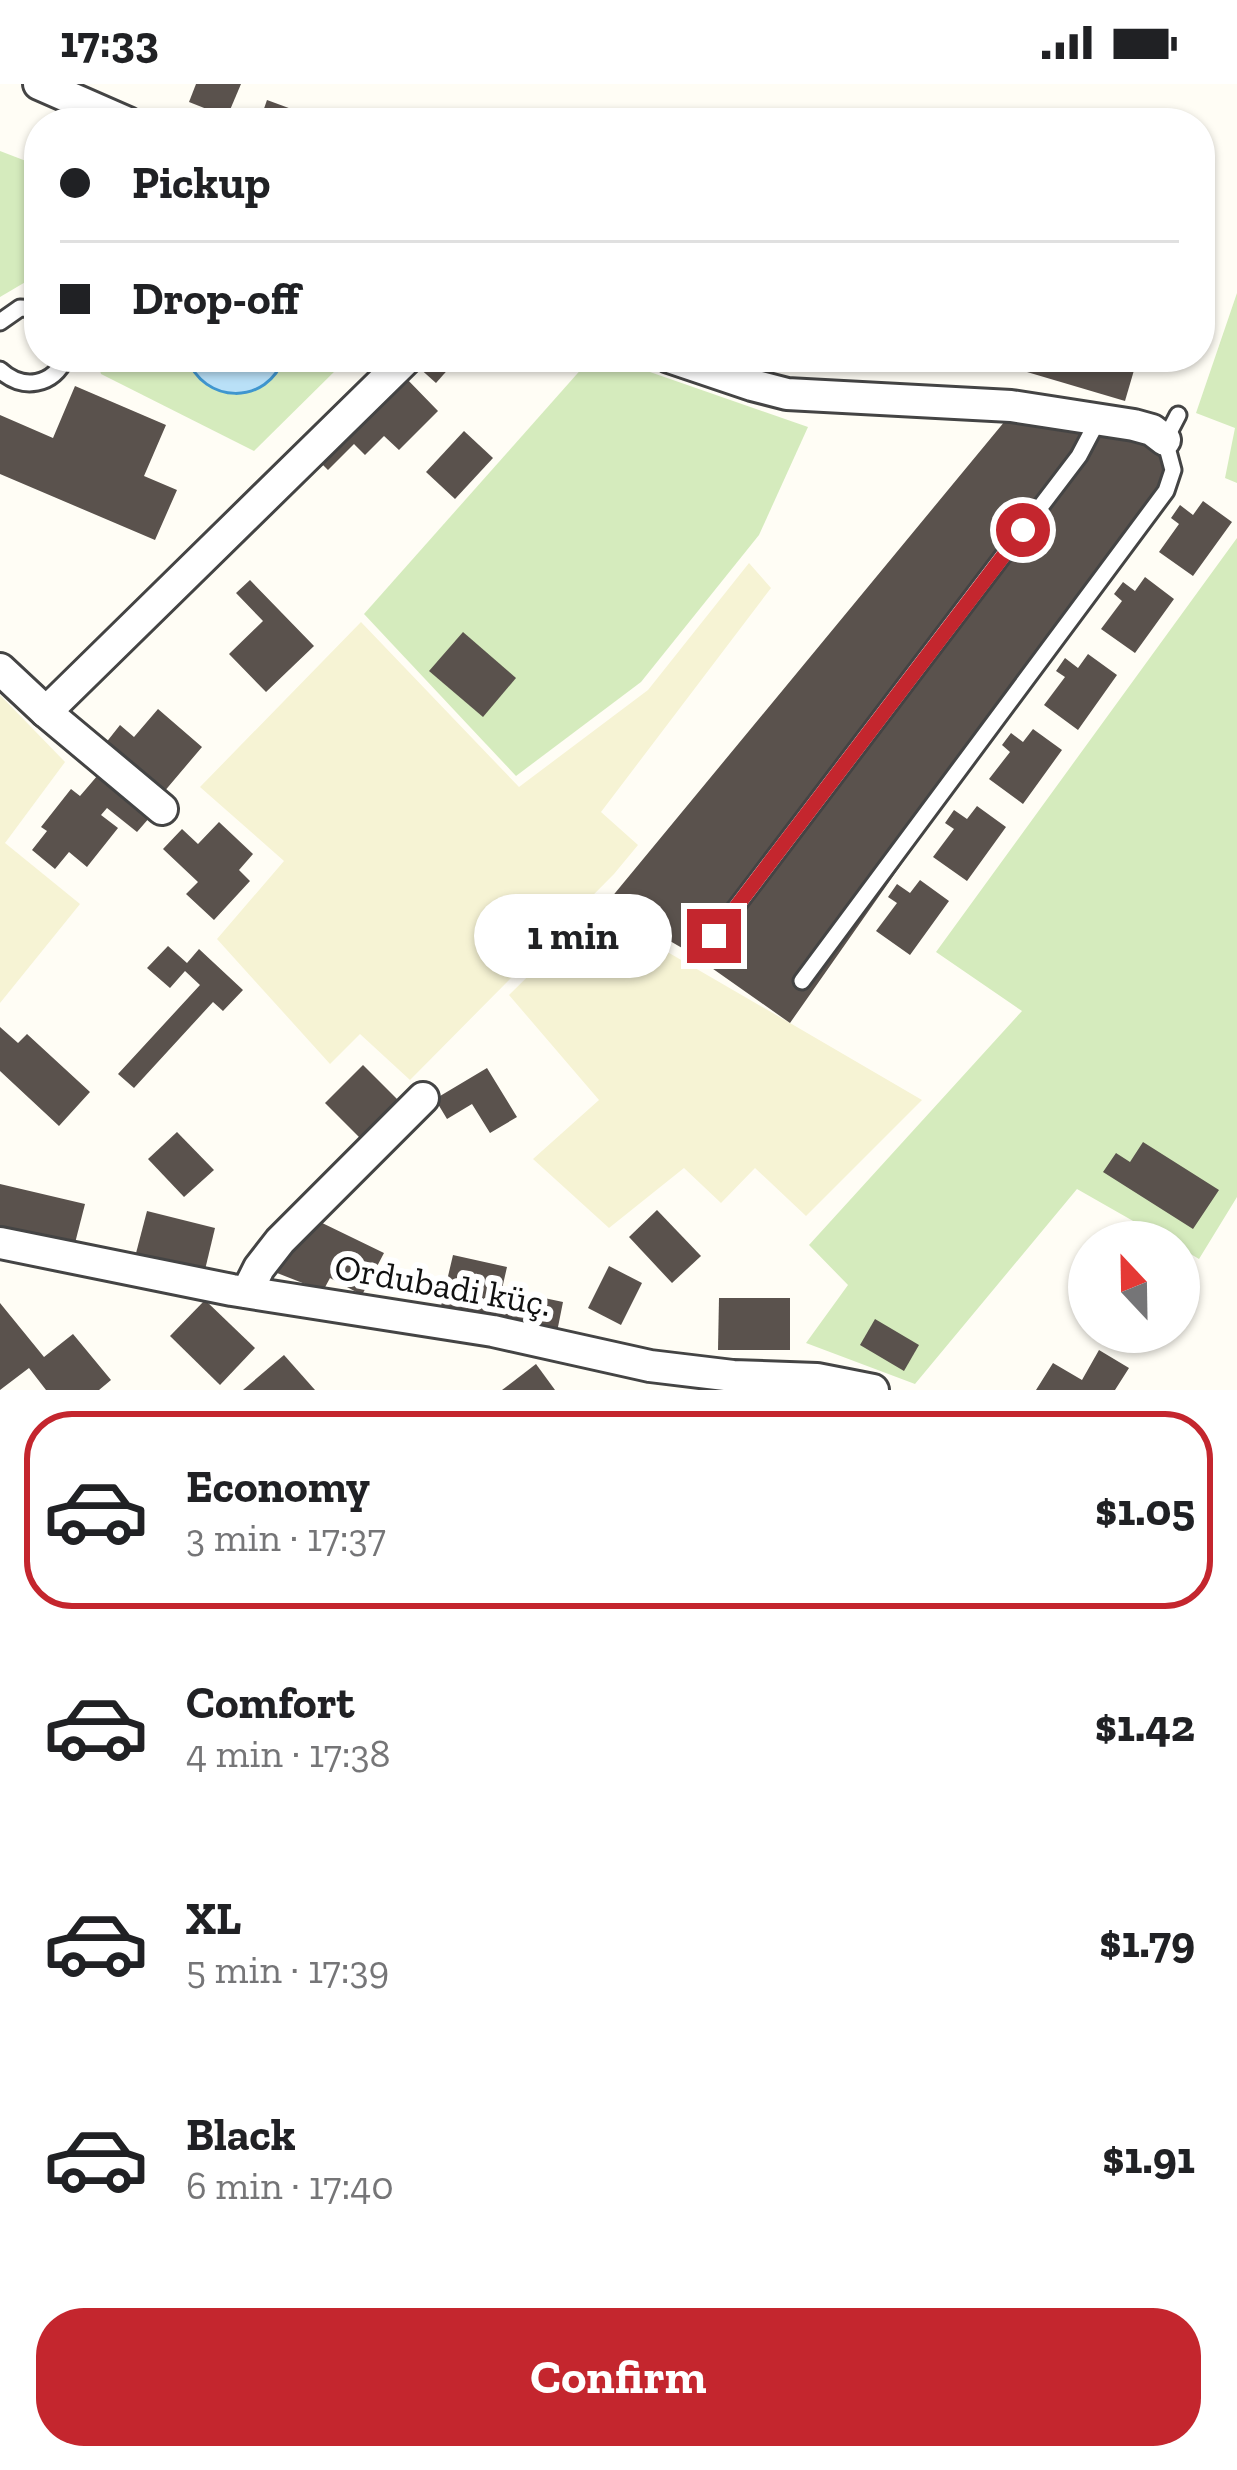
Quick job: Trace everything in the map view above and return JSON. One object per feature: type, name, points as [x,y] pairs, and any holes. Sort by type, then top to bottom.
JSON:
[{"type":"street","points":[[39,84],[94,108]]},
{"type":"street","points":[[46,712],[393,372]]},
{"type":"street","points":[[716,372],[787,394],[1011,406],[1152,430],[1171,428]]},
{"type":"street","points":[[0,669],[162,809]]},
{"type":"street","points":[[247,1292],[280,1241],[423,1098]]},
{"type":"street","name":"Ordubadi küç.","points":[[0,1243],[247,1292],[470,1326],[732,1383],[817,1379],[873,1390]]},
{"type":"lane","points":[[0,370],[26,384],[39,383],[57,372]]},
{"type":"lane","points":[[714,936],[1079,456],[1098,420]]},
{"type":"lane","points":[[802,981],[1166,491],[1172,470],[1171,428]]},
{"type":"shaded area","points":[[749,563],[771,588],[601,812],[638,845],[614,874],[410,1080],[360,1034],[330,1064],[217,939],[284,861],[200,787],[361,622],[519,787],[648,690]]},
{"type":"shaded area","points":[[0,695],[65,762],[5,843],[80,904],[0,1003]]},
{"type":"shaded area","points":[[595,910],[922,1100],[806,1216],[755,1168],[721,1203],[684,1168],[609,1228],[533,1159],[599,1100],[509,995]]},
{"type":"green space","points":[[0,151],[24,160],[24,283],[0,297]]},
{"type":"green space","points":[[1237,293],[1237,483],[1225,478],[1235,428],[1196,413],[1210,372],[1215,372],[1215,357]]},
{"type":"green space","points":[[100,372],[334,372],[254,451]]},
{"type":"green space","points":[[579,372],[650,372],[808,427],[759,535],[641,682],[516,776],[364,614]]},
{"type":"green space","points":[[1237,538],[1237,1197],[1200,1257],[1200,1221],[1133,1221],[1077,1189],[915,1384],[806,1343],[848,1285],[809,1245],[1022,1011],[936,952]]},
{"type":"water","points":[[276,372],[264,384],[236,393],[221,391],[195,373]]},
{"type":"building","points":[[196,84],[241,84],[231,108],[204,108],[189,102]]},
{"type":"building","points":[[267,100],[289,108],[264,108]]},
{"type":"building","points":[[424,372],[446,372],[436,383]]},
{"type":"building","points":[[1027,372],[1133,372],[1125,401]]},
{"type":"building","points":[[404,376],[438,411],[399,450],[384,436],[365,455],[354,444],[328,470],[319,461]]},
{"type":"building","points":[[75,386],[166,425],[144,476],[177,490],[155,540],[0,474],[0,415],[53,438]]},
{"type":"building","points":[[1005,421],[1165,440],[1171,480],[790,1023],[689,952],[606,904]]},
{"type":"building","points":[[464,431],[493,458],[455,499],[426,472]]},
{"type":"building","points":[[1203,501],[1232,522],[1193,576],[1159,552],[1179,524],[1171,518],[1180,505],[1193,515]]},
{"type":"building","points":[[1145,577],[1174,599],[1135,653],[1101,629],[1122,601],[1114,594],[1123,582],[1135,591]]},
{"type":"building","points":[[250,580],[314,646],[266,692],[229,654],[263,621],[236,593]]},
{"type":"building","points":[[463,632],[516,678],[483,717],[429,671]]},
{"type":"building","points":[[1088,654],[1117,675],[1078,730],[1044,705],[1065,677],[1056,671],[1065,658],[1078,668]]},
{"type":"building","points":[[158,709],[202,747],[163,793],[105,744],[120,725],[134,737]]},
{"type":"building","points":[[1033,729],[1062,750],[1023,804],[989,779],[1010,752],[1002,745],[1011,733],[1023,742]]},
{"type":"building","points":[[98,775],[150,817],[137,832],[107,808],[101,815],[118,828],[87,867],[69,852],[55,869],[32,850],[47,831],[41,827],[71,789],[80,796]]},
{"type":"building","points":[[977,806],[1006,827],[967,881],[933,857],[954,829],[945,823],[954,810],[967,819]]},
{"type":"building","points":[[219,822],[253,854],[239,870],[250,881],[214,920],[186,894],[198,882],[163,849],[182,829],[198,844]]},
{"type":"building","points":[[920,880],[949,901],[910,955],[876,931],[897,903],[888,897],[897,884],[910,893]]},
{"type":"building","points":[[168,946],[187,963],[199,949],[243,990],[223,1011],[213,1002],[134,1088],[118,1074],[200,985],[185,971],[170,988],[147,968]]},
{"type":"building","points":[[0,1027],[18,1043],[27,1034],[90,1092],[59,1126],[0,1071]]},
{"type":"building","points":[[363,1065],[404,1106],[366,1144],[325,1103]]},
{"type":"building","points":[[487,1068],[517,1117],[490,1133],[472,1104],[447,1119],[435,1099]]},
{"type":"building","points":[[177,1132],[214,1170],[184,1197],[148,1159]]},
{"type":"building","points":[[1143,1142],[1219,1190],[1198,1221],[1180,1221],[1103,1172],[1116,1153],[1130,1162]]},
{"type":"building","points":[[0,1184],[85,1204],[74,1247],[0,1230]]},
{"type":"building","points":[[657,1210],[701,1256],[672,1283],[629,1237]]},
{"type":"building","points":[[147,1211],[215,1228],[204,1274],[135,1257]]},
{"type":"building","points":[[316,1220],[384,1253],[362,1295],[330,1278],[323,1291],[272,1271]]},
{"type":"building","points":[[453,1255],[507,1267],[502,1289],[563,1302],[557,1332],[441,1306]]},
{"type":"building","points":[[609,1266],[642,1283],[621,1325],[588,1308]]},
{"type":"building","points":[[719,1298],[790,1298],[790,1350],[718,1350]]},
{"type":"building","points":[[205,1300],[255,1348],[220,1385],[170,1336]]},
{"type":"building","points":[[0,1303],[44,1357],[73,1334],[111,1380],[99,1390],[46,1390],[29,1368],[0,1390]]},
{"type":"building","points":[[875,1319],[919,1345],[904,1371],[860,1345]]},
{"type":"building","points":[[1097,1353],[1129,1368],[1115,1390],[1036,1390],[1053,1363],[1082,1380]]},
{"type":"building","points":[[284,1355],[315,1390],[243,1390]]},
{"type":"building","points":[[536,1364],[555,1390],[502,1390]]},
{"type":"route","points":[[714,936],[1023,530]]}]
